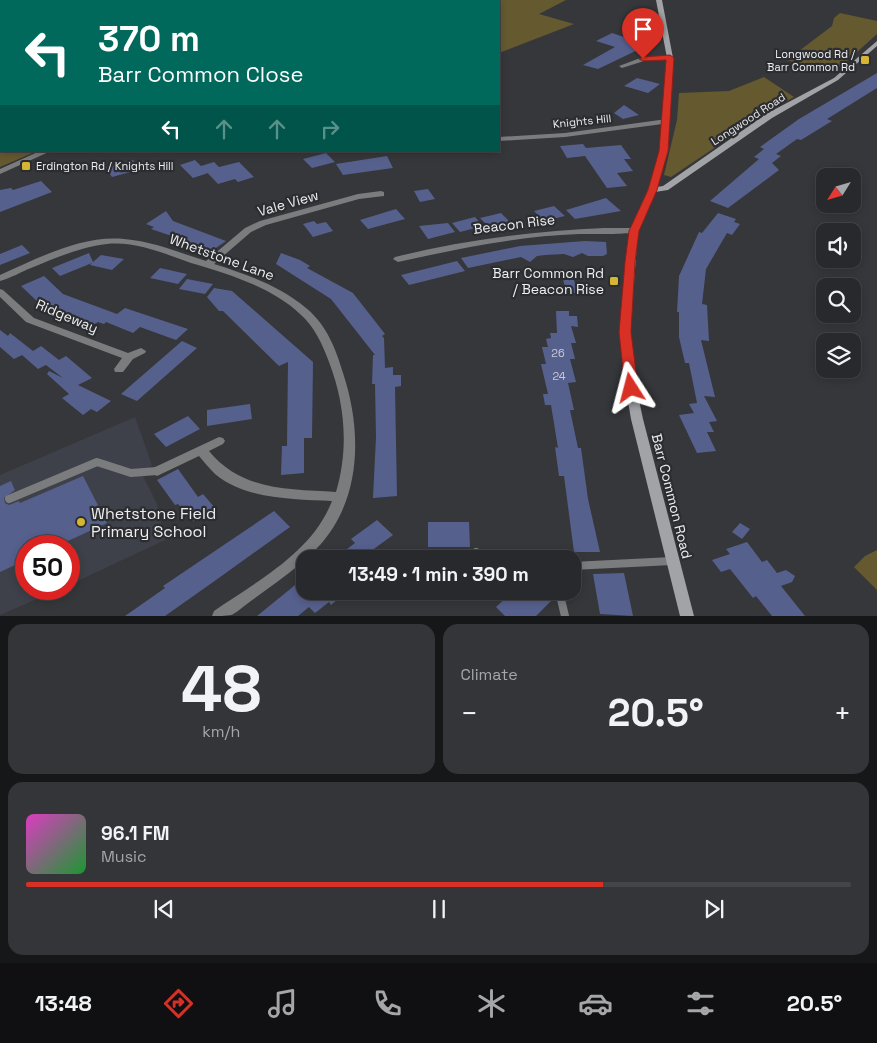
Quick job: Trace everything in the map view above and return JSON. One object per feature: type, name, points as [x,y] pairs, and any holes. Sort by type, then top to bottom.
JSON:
[{"type":"main road","name":"Barr Common Road","points":[[658,0],[670,58],[667,122],[664,151],[652,190],[634,231],[625,332],[628,372],[672,561],[687,616]]},
{"type":"main road","name":"Longwood Road","points":[[652,190],[665,188],[769,116],[836,79],[850,69],[877,43]]},
{"type":"street","points":[[622,66],[643,59],[670,58]]},
{"type":"street","name":"Knights Hill","points":[[500,139],[565,135],[667,122]]},
{"type":"street","points":[[0,172],[45,152]]},
{"type":"street","name":"Vale View","points":[[207,265],[248,230],[263,222],[358,197],[381,194]]},
{"type":"street","points":[[358,197],[364,206]]},
{"type":"street","name":"Beacon Rise","points":[[398,259],[535,233],[602,230],[634,231]]},
{"type":"street","name":"Whetstone Lane","points":[[0,278],[76,248],[121,241],[207,265],[279,294],[314,322],[327,344],[344,389],[352,440],[347,476],[340,497],[324,530],[306,550],[219,616]]},
{"type":"street","name":"Ridgeway","points":[[0,292],[30,320],[129,357]]},
{"type":"street","points":[[118,369],[129,357],[141,351]]},
{"type":"street","points":[[157,470],[202,451],[220,441]]},
{"type":"street","points":[[202,451],[222,472],[243,484],[261,490],[340,497]]},
{"type":"lane","points":[[9,499],[97,462],[131,473],[157,470]]},
{"type":"lane","points":[[581,566],[672,561]]},
{"type":"lane","points":[[562,600],[565,616]]},
{"type":"shaded area","points":[[500,0],[566,0],[539,14],[574,24],[500,53]]},
{"type":"shaded area","points":[[840,13],[877,21],[877,34],[845,63],[829,73],[787,60],[832,26],[834,18]]},
{"type":"shaded area","points":[[764,77],[794,97],[761,114],[762,116],[671,177],[664,175],[677,120],[679,93],[729,91]]},
{"type":"shaded area","points":[[0,152],[35,152],[0,167]]},
{"type":"shaded area","name":"Whetstone Field Primary School","points":[[135,417],[152,465],[143,476],[157,504],[165,540],[80,580],[80,535],[15,535],[15,600],[35,600],[0,615],[0,475]]},
{"type":"shaded area","points":[[877,550],[877,590],[854,567],[865,556]]},
{"type":"building","points":[[612,33],[648,45],[598,69],[583,65],[615,47],[596,41]]},
{"type":"building","points":[[877,73],[877,88],[827,119],[832,121],[801,140],[797,139],[776,154],[781,156],[772,163],[779,170],[728,208],[710,201],[759,159],[754,157],[764,149],[760,147],[799,119]]},
{"type":"building","points":[[637,78],[660,84],[648,93],[624,86]]},
{"type":"building","points":[[624,105],[639,115],[623,119],[614,113]]},
{"type":"building","points":[[583,144],[586,148],[621,145],[631,159],[624,159],[633,171],[617,173],[627,186],[607,188],[585,156],[567,158],[560,146]]},
{"type":"building","points":[[326,153],[335,162],[312,168],[303,159]]},
{"type":"building","points":[[387,156],[393,168],[343,175],[336,164]]},
{"type":"building","points":[[133,160],[141,169],[112,177],[105,167]]},
{"type":"building","points":[[195,160],[208,173],[193,178],[180,165]]},
{"type":"building","points":[[214,162],[219,167],[239,162],[254,177],[238,182],[235,179],[218,184],[201,166]]},
{"type":"building","points":[[41,181],[52,192],[0,212],[0,190],[11,188],[13,190]]},
{"type":"building","points":[[428,189],[435,199],[420,202],[414,191]]},
{"type":"building","points":[[606,198],[621,211],[575,219],[566,210]]},
{"type":"building","points":[[554,206],[565,216],[544,221],[534,211]]},
{"type":"building","points":[[396,209],[405,219],[368,229],[360,220]]},
{"type":"building","points":[[166,211],[173,221],[226,241],[213,250],[151,229],[154,227],[146,224]]},
{"type":"building","points":[[501,213],[510,222],[489,227],[480,218]]},
{"type":"building","points":[[718,213],[736,219],[734,222],[740,224],[732,235],[727,233],[706,269],[702,304],[707,305],[709,341],[701,340],[715,397],[704,396],[717,421],[709,422],[714,432],[707,432],[716,451],[697,453],[679,415],[694,413],[689,404],[697,403],[689,363],[685,363],[679,337],[679,312],[677,312],[679,276],[699,232],[702,233]]},
{"type":"building","points":[[475,217],[483,226],[460,232],[452,223]]},
{"type":"building","points":[[314,221],[317,224],[326,222],[333,231],[313,237],[303,224]]},
{"type":"building","points":[[448,223],[455,232],[428,239],[419,226]]},
{"type":"building","points":[[585,241],[606,242],[607,254],[603,256],[588,256],[582,253],[573,257],[564,254],[545,255],[537,256],[530,262],[521,257],[468,268],[461,258],[520,246]]},
{"type":"building","points":[[22,245],[30,253],[0,265],[0,254]]},
{"type":"building","points":[[89,253],[93,262],[101,255],[124,259],[112,270],[90,265],[92,263],[60,276],[52,268]]},
{"type":"building","points":[[281,253],[300,260],[310,266],[307,268],[353,293],[385,334],[382,336],[384,338],[385,368],[393,367],[393,375],[401,375],[401,386],[395,387],[397,496],[373,498],[376,437],[375,384],[372,384],[373,355],[375,355],[331,299],[276,264]]},
{"type":"building","points":[[457,261],[465,271],[409,285],[401,275]]},
{"type":"building","points":[[160,268],[187,274],[178,284],[150,278]]},
{"type":"building","points":[[44,276],[63,294],[117,314],[125,308],[188,329],[176,340],[140,327],[133,333],[106,322],[104,324],[98,322],[93,325],[39,303],[21,286]]},
{"type":"building","points":[[187,279],[213,284],[205,294],[179,289]]},
{"type":"building","points":[[563,280],[574,280],[578,293],[567,293]]},
{"type":"building","points":[[214,288],[232,291],[313,362],[312,438],[304,438],[304,473],[281,475],[282,446],[287,446],[288,362],[279,366],[223,311],[219,311],[207,297]]},
{"type":"building","points":[[556,311],[569,311],[569,316],[577,316],[578,327],[571,326],[576,343],[571,343],[575,359],[570,359],[576,382],[568,383],[574,410],[570,410],[578,448],[581,448],[588,499],[600,552],[574,550],[564,476],[559,476],[555,447],[558,448],[551,405],[545,405],[543,394],[548,394],[541,364],[546,364],[542,347],[548,347],[546,339],[551,338],[550,333],[557,333]]},
{"type":"building","points":[[0,330],[8,336],[10,333],[33,351],[41,346],[59,360],[66,356],[92,378],[78,385],[111,401],[97,412],[91,409],[83,415],[62,398],[69,394],[47,374],[49,371],[63,378],[46,365],[38,369],[22,355],[14,359],[0,347]]},
{"type":"building","points":[[182,341],[197,348],[137,401],[121,394]]},
{"type":"building","points":[[250,404],[252,419],[207,426],[207,410]]},
{"type":"building","points":[[188,416],[200,429],[166,447],[154,434]]},
{"type":"building","points":[[178,469],[198,497],[203,494],[215,508],[193,521],[178,504],[175,505],[157,480]]},
{"type":"building","points":[[83,476],[107,523],[80,535],[15,535],[15,565],[0,572],[0,486],[11,481],[15,490],[4,498],[5,503],[9,505],[19,501],[20,503]]},
{"type":"building","points":[[274,511],[290,527],[165,616],[125,616],[165,588],[163,586]]},
{"type":"building","points":[[377,520],[393,535],[372,550],[346,550],[355,543],[351,539]]},
{"type":"building","points":[[428,522],[469,522],[470,547],[428,547]]},
{"type":"building","points":[[740,523],[750,529],[742,539],[732,532]]},
{"type":"building","points":[[747,542],[762,562],[767,560],[777,573],[786,570],[795,576],[792,582],[781,586],[805,616],[772,616],[756,596],[753,598],[730,569],[721,572],[712,560],[730,554],[726,549]]},
{"type":"building","points":[[624,573],[633,616],[600,614],[593,574]]},
{"type":"building","points":[[296,584],[296,600],[337,600],[331,605],[329,602],[315,613],[309,607],[298,616],[257,616]]},
{"type":"building","points":[[503,600],[552,600],[536,616],[505,616],[496,607]]},
{"type":"place","name":"Longwood Rd / Barr Common Rd","points":[[865,60]]},
{"type":"place","name":"Erdington Rd / Knights Hill","points":[[26,166]]},
{"type":"place","name":"Barr Common Rd / Beacon Rise","points":[[614,281]]},
{"type":"place","name":"Whetstone Field Primary School","points":[[81,522]]},
{"type":"route","points":[[631,388],[625,332],[630,262],[634,231],[652,190],[664,151],[669,91],[670,58],[643,59]]}]
